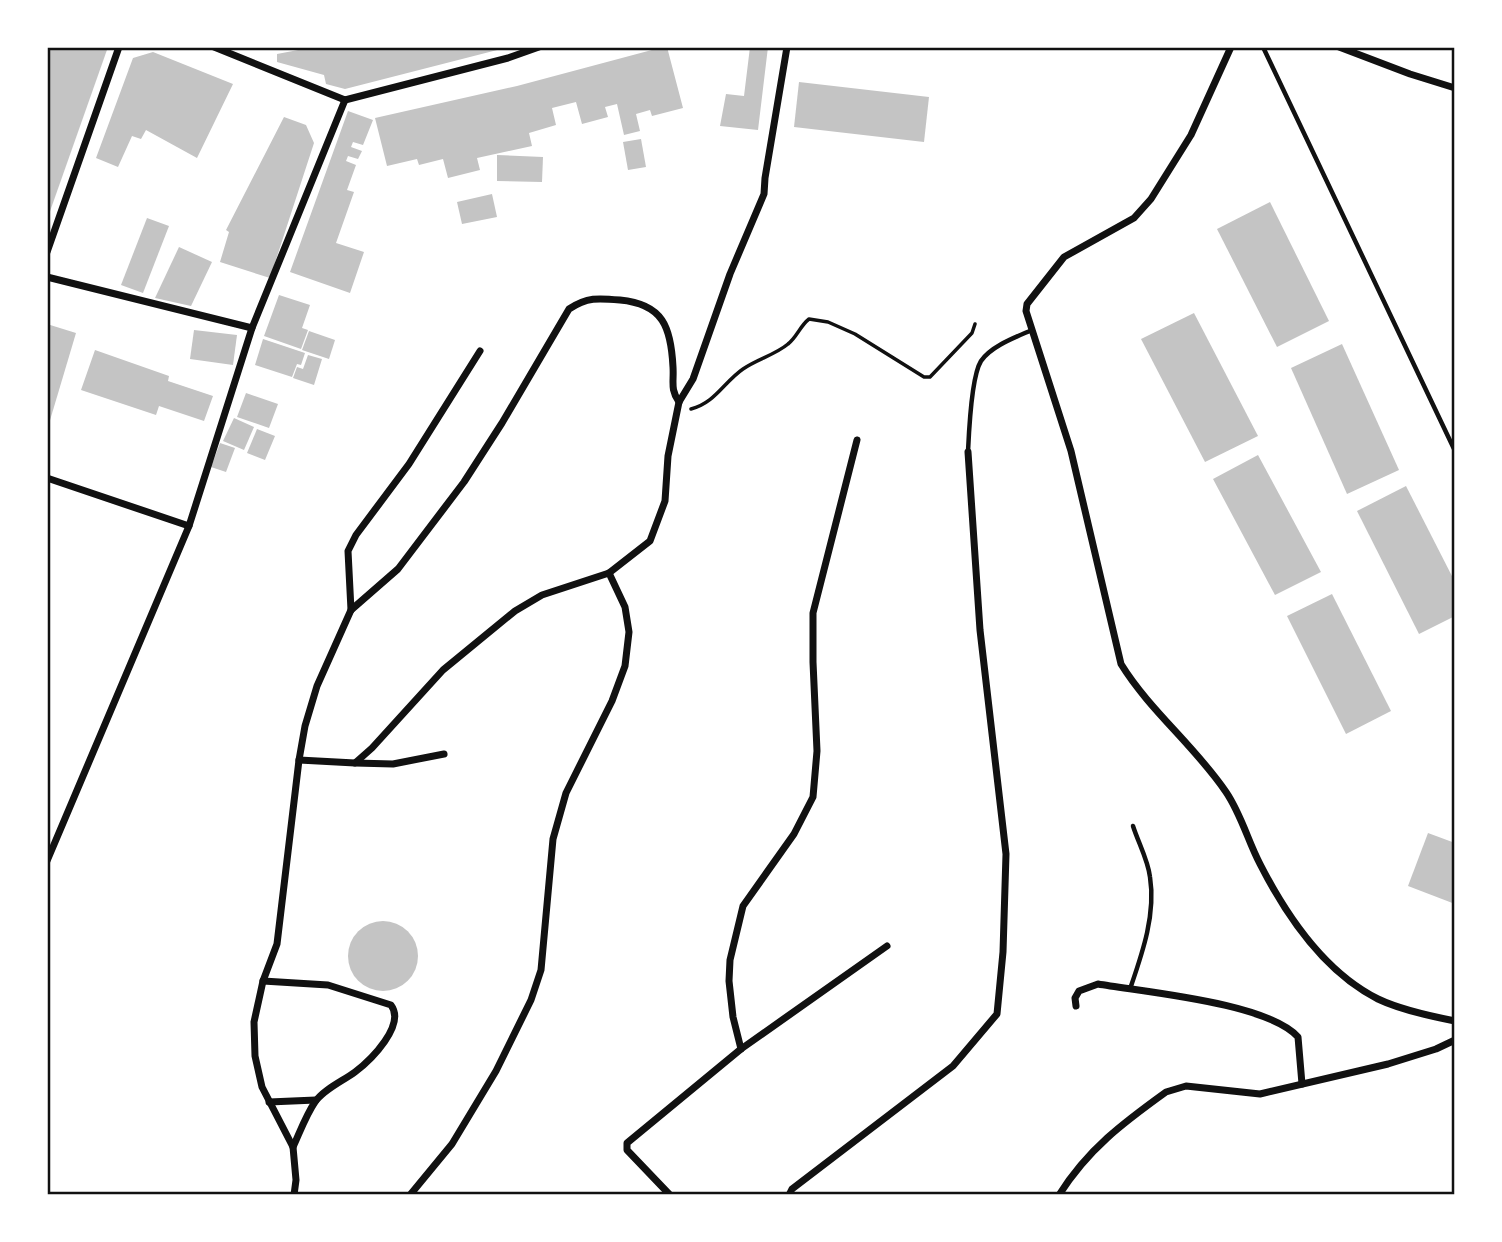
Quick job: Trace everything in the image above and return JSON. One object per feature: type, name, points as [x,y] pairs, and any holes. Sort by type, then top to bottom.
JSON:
[{"type":"street","points":[[47,252],[119,47]]},
{"type":"street","points":[[214,47],[345,100],[508,58],[539,47]]},
{"type":"street","points":[[355,763],[443,670],[515,611],[542,595],[609,573],[650,541],[666,501],[668,456],[679,405],[689,388],[730,274],[764,194],[787,47]]},
{"type":"street","points":[[1231,47],[1191,135],[1151,199],[1134,218],[1063,257],[1027,304],[1026,311],[1071,452],[1121,664],[1132,683],[1207,765],[1223,787],[1260,864],[1294,925],[1329,962],[1346,978],[1381,1000],[1426,1015],[1455,1021]]},
{"type":"street","points":[[1339,47],[1455,88]]},
{"type":"street","points":[[47,861],[189,527],[252,328],[345,100]]},
{"type":"street","points":[[47,277],[252,328]]},
{"type":"street","points":[[294,1195],[296,1180],[293,1147],[262,1087],[255,1056],[254,1022],[276,944],[305,726],[317,686],[351,610],[398,569],[464,482],[569,309],[582,300],[600,298],[632,301],[651,309],[664,320],[673,368],[671,386],[679,405]]},
{"type":"street","points":[[351,610],[348,551],[409,464],[480,351]]},
{"type":"street","points":[[741,1049],[733,1017],[729,981],[730,960],[743,906],[794,834],[813,797],[817,751],[813,613],[858,440]]},
{"type":"street","points":[[789,1195],[792,1189],[953,1066],[997,1014],[1003,952],[1006,854],[980,631],[968,452]]},
{"type":"street","points":[[47,478],[189,527]]},
{"type":"street","points":[[410,1195],[452,1144],[496,1070],[535,990],[542,959],[553,839],[566,793],[612,701],[625,666],[629,632],[625,607],[609,573]]},
{"type":"street","points":[[299,760],[393,764],[444,754]]},
{"type":"street","points":[[670,1195],[627,1150],[627,1143],[741,1049],[887,946]]},
{"type":"street","points":[[264,981],[328,985],[391,1005],[396,1011],[396,1020],[379,1049],[358,1070],[316,1100],[293,1147]]},
{"type":"street","points":[[1076,1006],[1079,990],[1098,984],[1225,1005],[1286,1027],[1298,1037],[1301,1084]]},
{"type":"street","points":[[1059,1195],[1081,1162],[1107,1136],[1166,1092],[1186,1086],[1260,1094],[1400,1060],[1437,1049],[1455,1040]]},
{"type":"street","points":[[269,1102],[316,1100]]},
{"type":"lane","points":[[1263,47],[1455,451]]},
{"type":"lane","points":[[968,452],[975,380],[980,362],[1012,339],[1032,330]]},
{"type":"lane","points":[[1130,989],[1144,948],[1151,913],[1150,877],[1133,826]]},
{"type":"path","points":[[679,405],[692,409],[706,404],[741,371],[788,344],[809,319],[828,322],[855,334],[924,377],[930,377],[972,333],[975,324]]},
{"type":"building","points":[[47,47],[108,47],[48,217],[47,217]]},
{"type":"building","points":[[314,47],[505,48],[345,89],[326,84],[324,75],[277,62],[277,54]]},
{"type":"building","points":[[667,47],[683,108],[652,116],[650,110],[636,114],[640,131],[624,135],[617,104],[605,107],[608,117],[582,124],[576,102],[552,108],[556,125],[529,133],[532,146],[477,158],[480,170],[448,178],[443,159],[419,165],[417,159],[387,166],[375,118],[517,86]]},
{"type":"building","points":[[750,47],[768,47],[758,130],[720,126],[726,94],[744,96]]},
{"type":"building","points":[[153,52],[233,84],[197,158],[146,130],[141,139],[132,136],[118,167],[96,158],[133,58]]},
{"type":"building","points":[[799,82],[929,97],[924,142],[794,127]]},
{"type":"building","points":[[348,111],[373,120],[363,145],[353,142],[351,147],[362,151],[358,159],[348,156],[346,161],[356,165],[347,190],[354,192],[336,243],[364,252],[350,293],[290,272]]},
{"type":"building","points":[[284,117],[306,125],[314,143],[270,278],[220,262],[229,232],[226,230]]},
{"type":"building","points":[[641,139],[646,167],[628,170],[623,142]]},
{"type":"building","points":[[497,155],[543,157],[542,182],[497,181]]},
{"type":"building","points":[[492,194],[497,217],[462,224],[457,202]]},
{"type":"building","points":[[1270,202],[1329,321],[1277,347],[1217,229]]},
{"type":"building","points":[[147,218],[169,226],[143,293],[121,285]]},
{"type":"building","points":[[179,247],[212,262],[191,306],[155,298]]},
{"type":"building","points":[[279,295],[310,305],[302,328],[308,330],[301,349],[264,336]]},
{"type":"building","points":[[1194,313],[1258,436],[1205,462],[1141,339]]},
{"type":"building","points":[[47,324],[76,333],[48,427],[47,427]]},
{"type":"building","points":[[194,330],[237,335],[233,365],[190,359]]},
{"type":"building","points":[[309,331],[335,340],[329,359],[302,350]]},
{"type":"building","points":[[263,339],[305,353],[301,365],[297,364],[292,377],[255,365]]},
{"type":"building","points":[[1342,344],[1399,470],[1347,494],[1291,368]]},
{"type":"building","points":[[95,350],[169,376],[168,381],[213,396],[204,421],[159,406],[156,415],[81,390]]},
{"type":"building","points":[[308,355],[322,359],[314,385],[293,378],[297,367],[303,369]]},
{"type":"building","points":[[246,393],[278,404],[269,428],[237,417]]},
{"type":"building","points":[[234,418],[254,427],[244,450],[223,441]]},
{"type":"building","points":[[257,429],[275,436],[265,460],[247,453]]},
{"type":"building","points":[[220,443],[235,448],[226,472],[211,467]]},
{"type":"building","points":[[1258,455],[1321,572],[1275,595],[1213,479]]},
{"type":"building","points":[[1406,486],[1455,582],[1455,616],[1419,634],[1357,511]]},
{"type":"building","points":[[1332,594],[1391,711],[1346,734],[1287,616]]},
{"type":"building","points":[[1428,833],[1455,843],[1455,904],[1408,886]]},
{"type":"building","points":[[390,921],[403,927],[412,936],[416,942],[416,970],[408,981],[397,989],[376,991],[358,981],[350,970],[348,949],[358,931],[369,923]]}]
